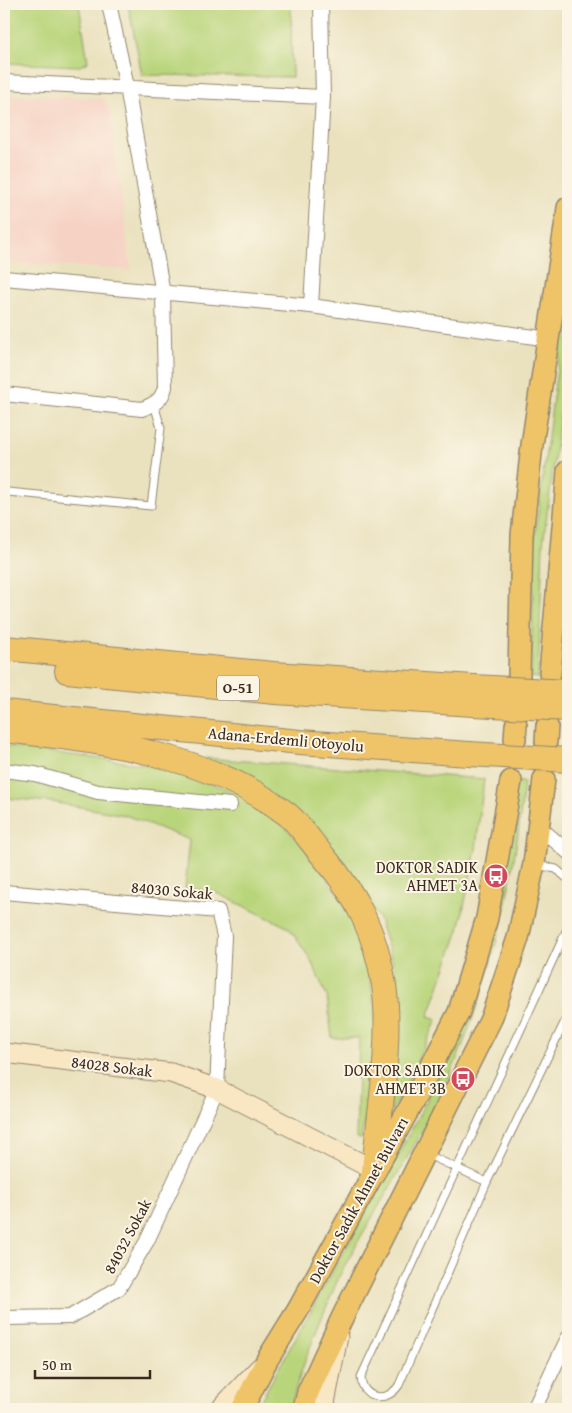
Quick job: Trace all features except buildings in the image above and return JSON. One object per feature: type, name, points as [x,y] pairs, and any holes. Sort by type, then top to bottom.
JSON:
[{"type":"highway","points":[[4,648],[474,695],[568,692]]},
{"type":"highway","name":"O-51","points":[[4,664],[275,692],[474,695],[568,709]]},
{"type":"highway","name":"Adana-Erdemli Otoyolu","points":[[4,712],[300,742],[568,760]]},
{"type":"highway","points":[[4,730],[61,736],[155,755],[227,777],[288,815],[347,885],[369,929],[384,986],[386,1038],[374,1170]]},
{"type":"main road","points":[[519,676],[522,535],[532,445],[568,208]]},
{"type":"main road","points":[[550,673],[568,471]]},
{"type":"main road","points":[[304,1409],[308,1392],[342,1318],[491,1019],[518,938],[534,864],[544,779]]},
{"type":"main road","name":"Doktor Sadık Ahmet Bulvarı","points":[[242,1409],[267,1360],[298,1310],[415,1098],[459,1012],[488,918],[511,781]]},
{"type":"street","points":[[4,394],[142,409],[154,404],[163,397],[165,387],[163,294],[126,87],[109,4]]},
{"type":"street","points":[[311,306],[323,97],[321,4]]},
{"type":"street","points":[[4,82],[323,97]]},
{"type":"street","points":[[4,278],[311,306],[549,339]]},
{"type":"street","points":[[4,770],[35,774],[98,792],[230,805]]},
{"type":"street","points":[[539,827],[568,852]]},
{"type":"street","name":"84030 Sokak","points":[[4,892],[218,911],[224,936],[217,1089]]},
{"type":"street","name":"84028 Sokak","points":[[4,1053],[171,1073],[217,1089],[374,1170]]},
{"type":"street","name":"84032 Sokak","points":[[4,1318],[70,1317],[119,1288],[147,1241],[217,1089]]},
{"type":"street","points":[[327,1409],[326,1403],[342,1318]]},
{"type":"street","points":[[534,1409],[568,1338]]},
{"type":"street","points":[[220,1409],[267,1360]]},
{"type":"lane","points":[[8,492],[151,506],[160,428],[154,404]]},
{"type":"lane","points":[[534,864],[556,869],[568,880]]},
{"type":"lane","points":[[568,927],[361,1377],[363,1388],[372,1396],[385,1397],[391,1395],[399,1385],[487,1182],[568,1015]]},
{"type":"lane","points":[[425,1154],[487,1182]]},
{"type":"shaded area","points":[[4,95],[102,98],[110,110],[131,270],[19,263],[4,260]]},
{"type":"green space","points":[[4,4],[79,4],[88,62],[80,66],[4,63]]},
{"type":"green space","points":[[128,4],[291,4],[292,77],[142,75]]},
{"type":"green space","points":[[568,303],[568,357],[543,544],[538,678],[531,677],[534,544],[555,383]]},
{"type":"green space","points":[[4,746],[155,766],[237,792],[276,817],[311,855],[342,901],[361,938],[371,984],[377,1028],[373,1078],[361,1139],[356,1138],[359,1038],[332,1038],[327,996],[309,957],[289,928],[215,892],[185,888],[190,840],[125,815],[52,802],[4,798]]},
{"type":"green space","points":[[205,758],[484,779],[476,849],[459,930],[428,1017],[437,1020],[410,1077],[388,1117],[399,1018],[394,966],[379,919],[344,863],[310,822]]},
{"type":"green space","points":[[514,782],[524,782],[520,821],[507,899],[487,974],[462,1048],[423,1130],[339,1276],[306,1359],[290,1409],[256,1409],[399,1153],[437,1081],[470,1004]]},
{"type":"place","name":"DOKTOR SADIK AHMET 3A","points":[[496,876]]},
{"type":"place","name":"DOKTOR SADIK AHMET 3B","points":[[463,1079]]}]
